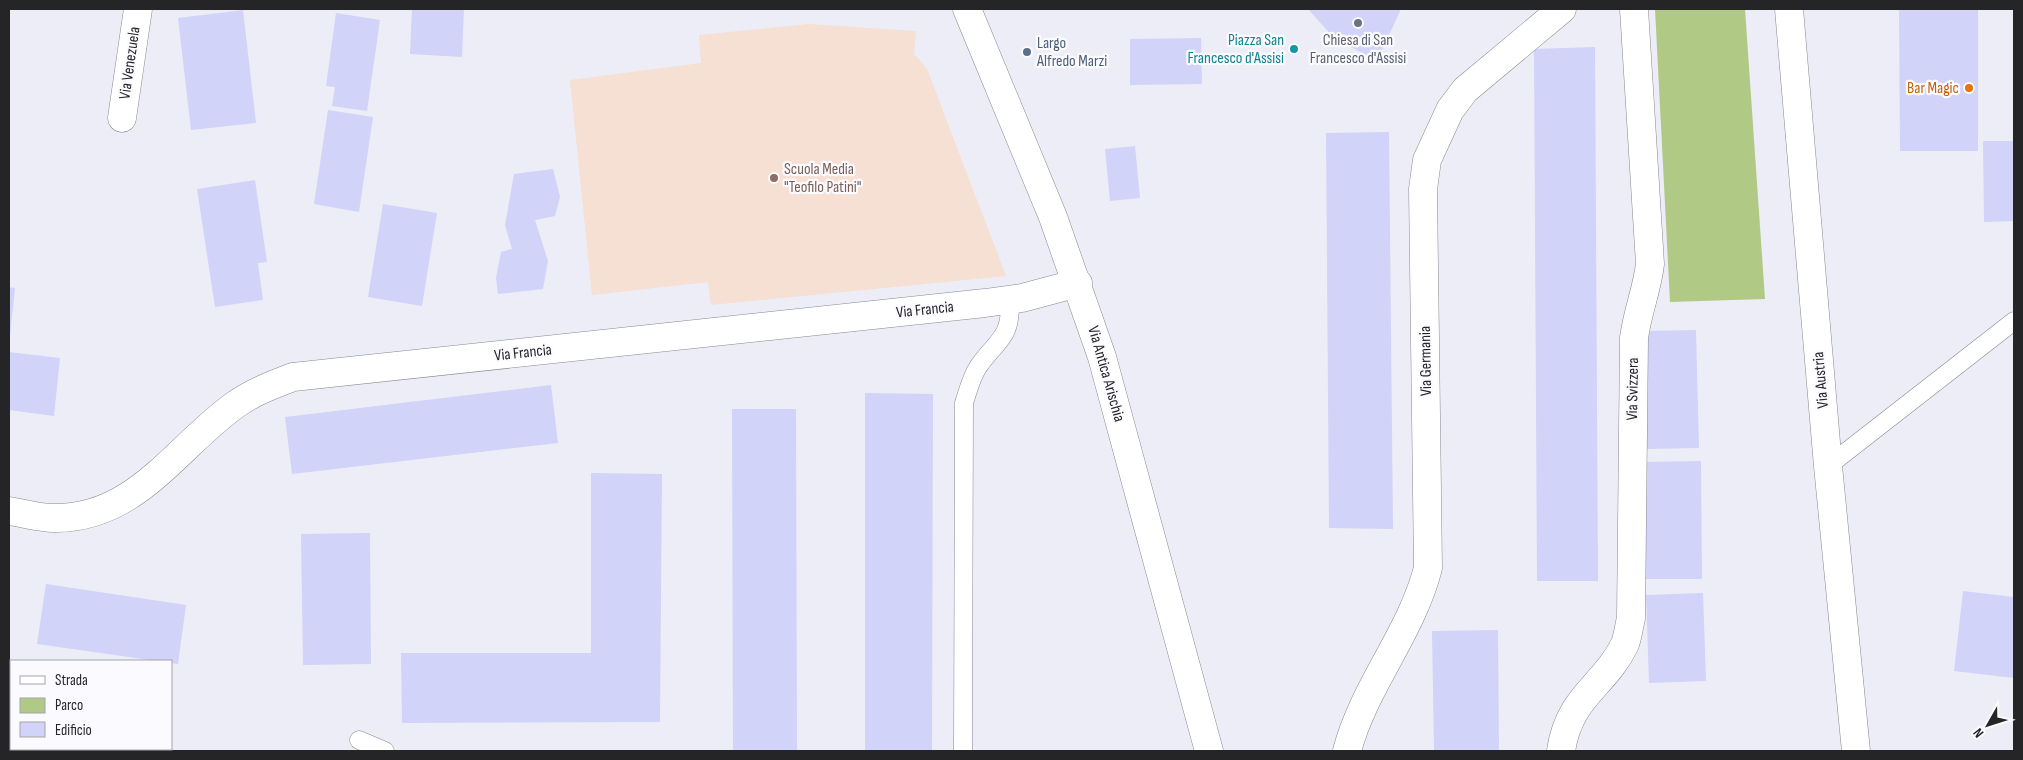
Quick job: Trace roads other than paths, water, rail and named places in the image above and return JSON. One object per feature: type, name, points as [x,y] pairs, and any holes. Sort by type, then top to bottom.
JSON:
[{"type":"street","name":"Via Venezuela","points":[[122,118],[138,9]]},
{"type":"street","name":"Via Antica Arischia","points":[[967,9],[1078,283],[1102,356],[1209,751]]},
{"type":"street","name":"Via Germania","points":[[1347,751],[1361,709],[1413,614],[1428,568],[1422,189],[1427,160],[1450,110],[1465,90],[1562,9]]},
{"type":"street","name":"Via Svizzera","points":[[1561,751],[1563,736],[1569,719],[1582,698],[1612,664],[1626,643],[1631,618],[1634,338],[1637,314],[1646,291],[1650,264],[1634,9]]},
{"type":"street","name":"Via Austria","points":[[1789,9],[1828,466],[1856,751]]},
{"type":"street","name":"Via Francia","points":[[9,511],[54,518],[84,514],[114,504],[147,485],[233,406],[261,389],[293,377],[1010,300],[1078,283]]},
{"type":"lane","points":[[963,751],[964,403],[978,367],[1000,343],[1008,329],[1010,300]]},
{"type":"lane","points":[[1828,466],[2014,321]]},
{"type":"lane","points":[[359,740],[385,751]]},
{"type":"place","name":"Chiesa di San Francesco d'Assisi","points":[[1358,23]]},
{"type":"place","name":"Piazza San Francesco d'Assisi","points":[[1294,49]]},
{"type":"place","name":"Largo Alfredo Marzi","points":[[1027,52]]},
{"type":"place","name":"Bar Magic","points":[[1969,88]]},
{"type":"place","name":"Scuola Media \"Teofilo Patini\"","points":[[774,178]]}]
